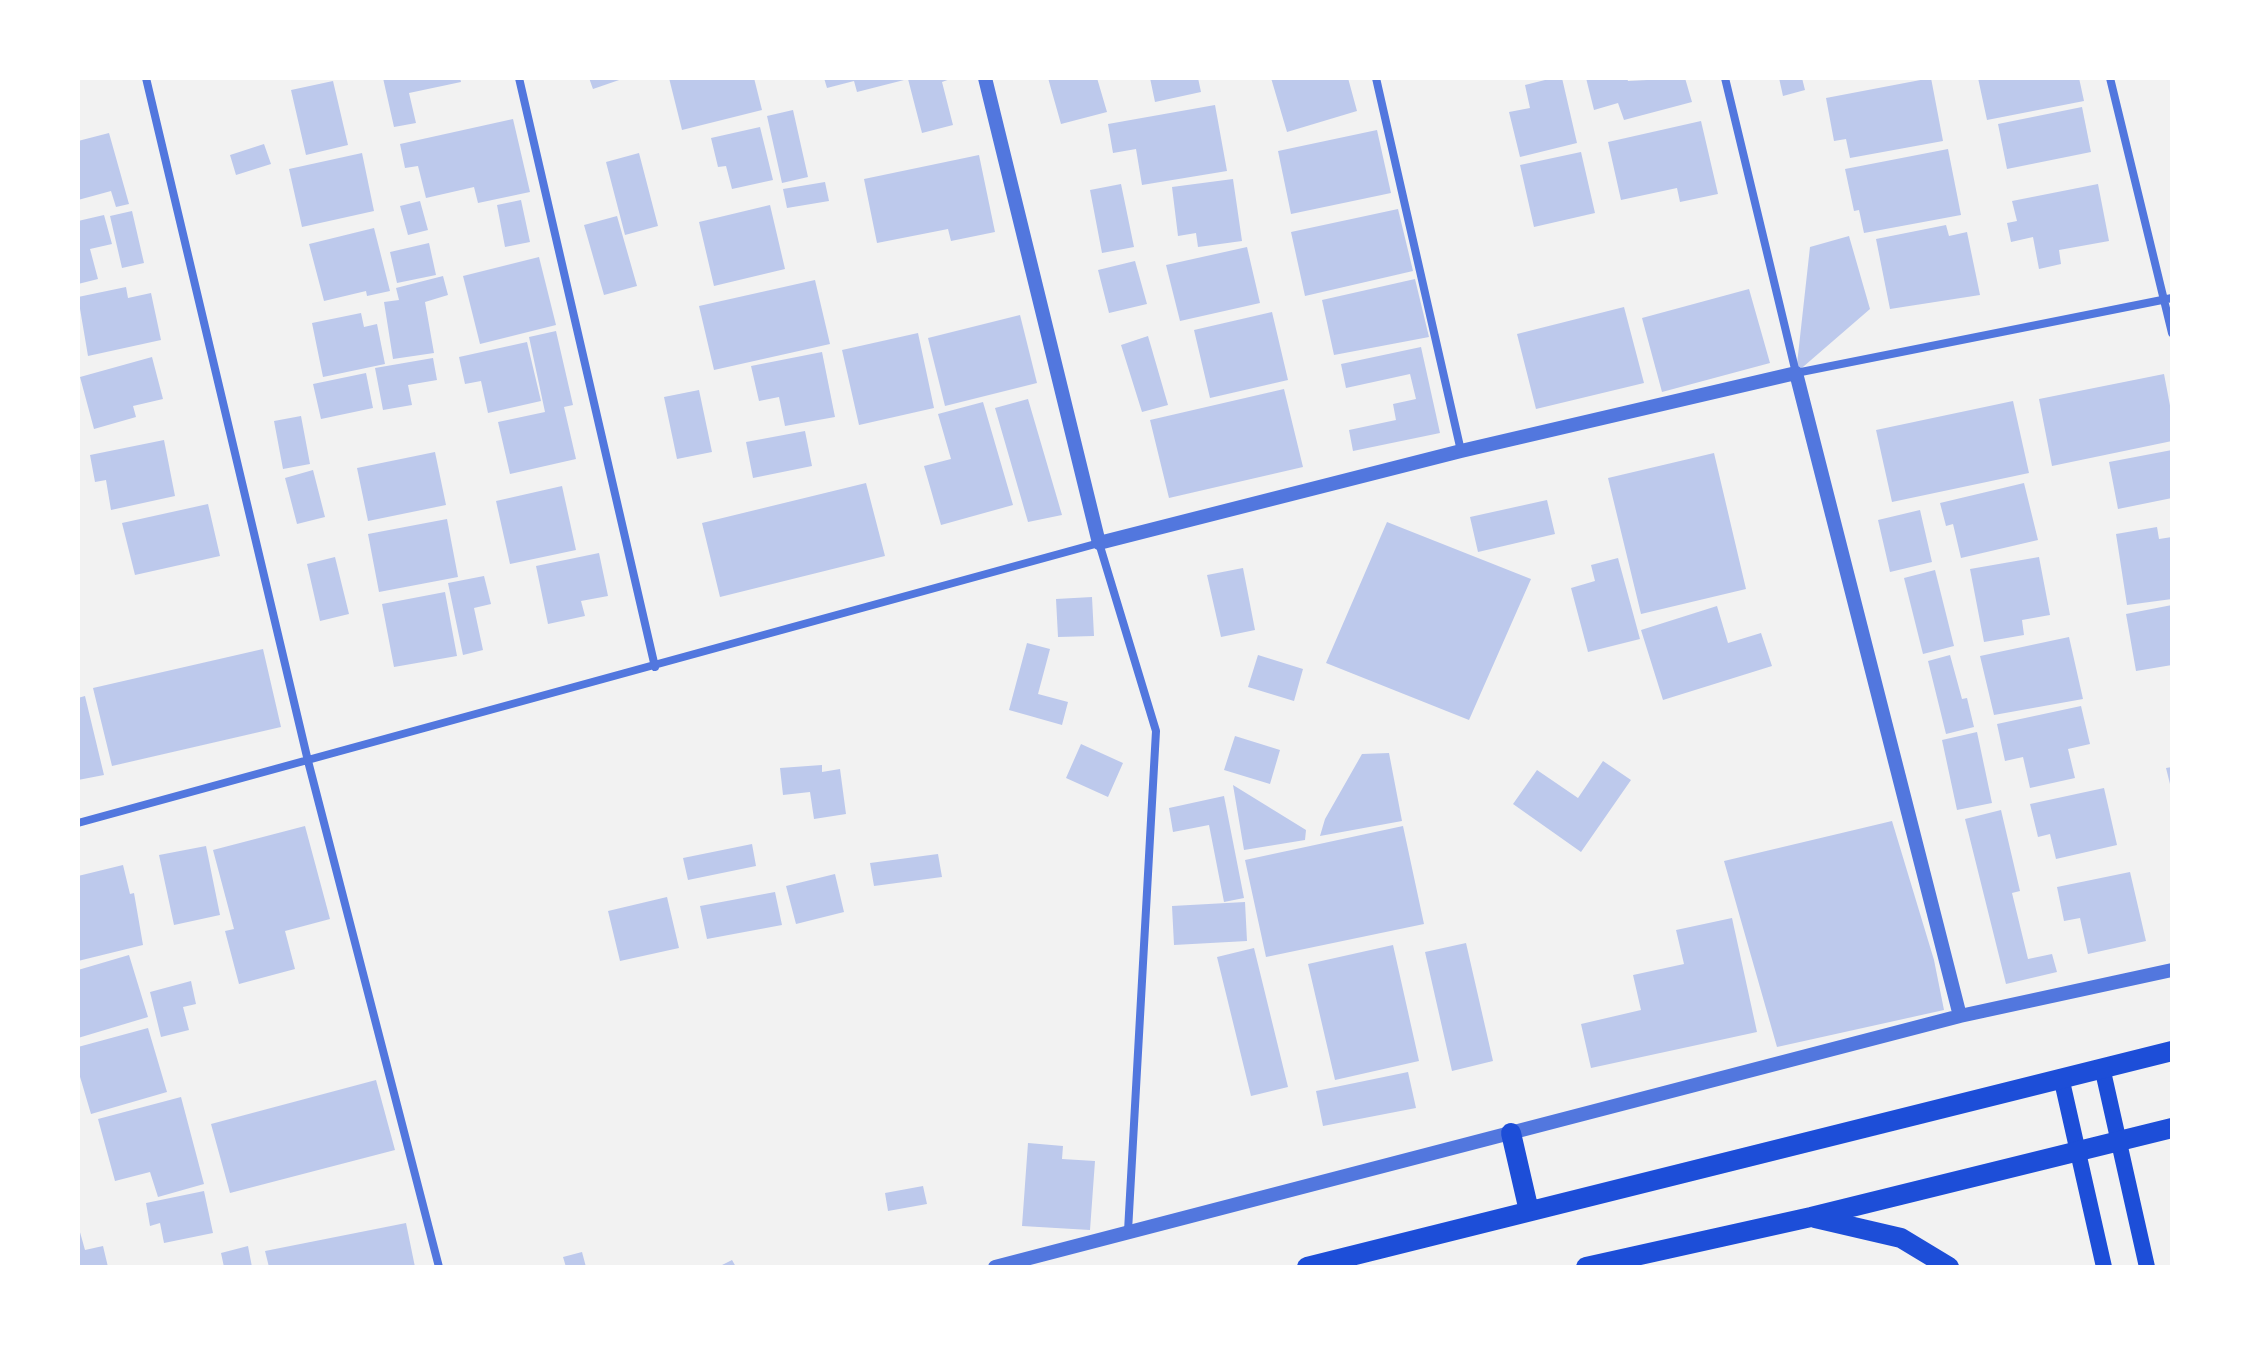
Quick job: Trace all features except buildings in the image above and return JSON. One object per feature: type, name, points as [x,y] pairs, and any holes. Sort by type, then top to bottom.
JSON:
[{"type":"main road","points":[[1307,1267],[2172,1051]]},
{"type":"main road","points":[[2102,1067],[2147,1267]]},
{"type":"main road","points":[[2061,1077],[2104,1267]]},
{"type":"main road","points":[[1586,1267],[1811,1217],[2172,1128]]},
{"type":"main road","points":[[1511,1133],[1529,1211]]},
{"type":"main road","points":[[1811,1217],[1901,1238],[1949,1267]]},
{"type":"street","points":[[146,78],[308,761],[439,1267]]},
{"type":"street","points":[[519,78],[655,667]]},
{"type":"street","points":[[985,78],[1099,543],[1156,731],[1128,1231]]},
{"type":"street","points":[[1376,78],[1461,451]]},
{"type":"street","points":[[1725,78],[1796,373],[1960,1016]]},
{"type":"street","points":[[2110,78],[2168,299],[2172,333]]},
{"type":"street","points":[[78,823],[1099,543],[1461,451],[1796,373],[2168,299]]},
{"type":"street","points":[[995,1267],[1960,1016],[2172,970]]}]
